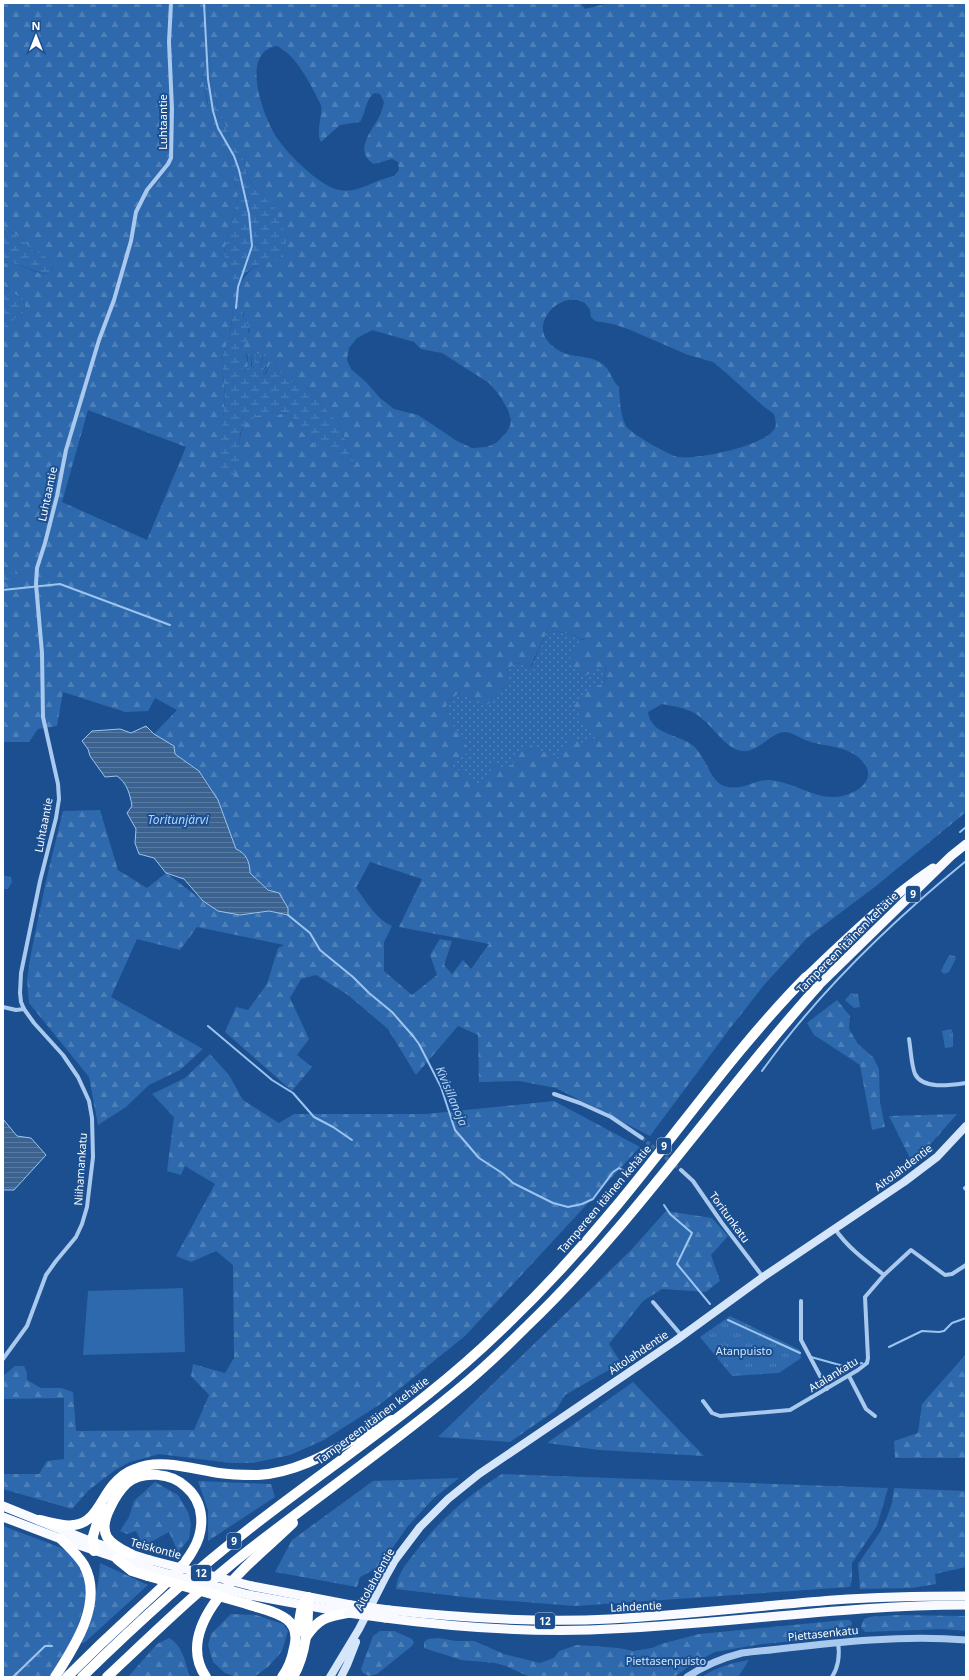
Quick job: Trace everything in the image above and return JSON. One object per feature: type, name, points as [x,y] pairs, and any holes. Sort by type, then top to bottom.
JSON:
[{"type":"highway","name":"9","points":[[951,856],[966,844]]},
{"type":"highway","name":"Tampereen itäinen kehätie","points":[[82,1677],[202,1567],[314,1480],[398,1418],[481,1349],[539,1293],[618,1204],[757,1030],[806,977],[849,936],[906,888],[951,856]]},
{"type":"highway","name":"Tampereen itäinen kehätie","points":[[107,1677],[177,1611],[247,1552],[457,1390],[564,1291],[662,1177],[751,1063],[818,986],[951,856]]},
{"type":"highway","points":[[38,1520],[68,1525],[82,1524],[91,1517],[118,1480],[128,1472],[144,1466],[182,1467],[232,1474],[274,1474],[302,1466],[354,1439],[379,1423],[398,1418]]},
{"type":"highway","points":[[67,1677],[167,1581],[193,1551],[200,1536],[202,1515],[198,1502],[186,1486],[167,1476],[146,1476],[128,1483],[115,1497],[106,1518],[106,1533],[114,1545],[131,1554]]},
{"type":"highway","points":[[206,1677],[200,1665],[197,1648],[202,1626],[210,1610],[235,1577],[326,1492]]},
{"type":"highway","points":[[93,1546],[104,1499]]},
{"type":"highway","name":"Teiskontie","points":[[3,1506],[38,1520],[117,1559]]},
{"type":"highway","name":"Teiskontie","points":[[3,1517],[61,1539],[131,1554],[150,1568],[252,1586],[306,1603]]},
{"type":"highway","points":[[55,1677],[78,1639],[86,1619],[90,1598],[88,1575],[86,1570],[80,1559],[61,1539]]},
{"type":"highway","points":[[117,1559],[132,1571],[150,1568],[248,1599],[288,1619],[301,1638]]},
{"type":"highway","name":"Lahdentie","points":[[306,1603],[387,1614],[503,1620],[570,1620],[701,1613],[839,1600],[966,1596]]},
{"type":"highway","name":"12","points":[[248,1599],[306,1603]]},
{"type":"highway","points":[[293,1677],[302,1654],[301,1638],[306,1603]]},
{"type":"highway","name":"Lahdentie","points":[[387,1614],[432,1624],[485,1628],[589,1630],[660,1626],[844,1610],[966,1605]]},
{"type":"highway","points":[[282,1677],[301,1638],[319,1620],[326,1616],[350,1609]]},
{"type":"main road","name":"Aitolahdentie","points":[[330,1677],[359,1629],[398,1556],[420,1527],[448,1499],[485,1470],[682,1336],[763,1277],[937,1157],[966,1126]]},
{"type":"main road","name":"Aitolahdentie","points":[[341,1677],[348,1665],[359,1629]]},
{"type":"street","name":"Luhtaantie","points":[[21,1002],[21,973],[59,799],[58,784],[43,718],[42,653],[36,586],[37,568],[57,496],[66,450],[99,340],[114,300],[131,241],[136,212],[147,190],[171,158],[172,109],[169,42],[172,3]]},
{"type":"street","name":"Niihamankatu","points":[[3,1359],[27,1326],[48,1272],[76,1236],[82,1224],[87,1207],[92,1157],[92,1118],[89,1101],[84,1090],[63,1055],[34,1023],[21,1002]]},
{"type":"street","points":[[3,1007],[16,1010],[24,1009]]},
{"type":"street","points":[[909,1039],[915,1073],[922,1081],[932,1085],[966,1083]]},
{"type":"street","points":[[554,1094],[580,1103],[612,1117],[642,1138]]},
{"type":"street","name":"Toritunkatu","points":[[681,1170],[692,1181],[763,1277]]},
{"type":"street","points":[[834,1229],[852,1250],[884,1276],[911,1250],[945,1275],[952,1274],[966,1265]]},
{"type":"street","name":"Atalankatu","points":[[702,1401],[712,1413],[720,1416],[790,1410],[867,1363],[865,1297],[884,1276]]},
{"type":"street","points":[[801,1301],[801,1340],[827,1388]]},
{"type":"street","points":[[653,1302],[682,1336]]},
{"type":"street","points":[[848,1376],[866,1409],[875,1416]]},
{"type":"street","name":"Piettasenkatu","points":[[687,1677],[706,1665],[722,1658],[742,1653],[838,1642],[900,1638],[966,1640]]},
{"type":"street","points":[[832,1677],[837,1669],[839,1661],[838,1642]]},
{"type":"green space","points":[[3,3],[580,3],[585,9],[609,3],[966,3],[966,812],[876,886],[807,938],[764,985],[650,1136],[556,1088],[519,1081],[479,1082],[478,1035],[458,1026],[416,1075],[388,1029],[348,995],[316,975],[301,979],[290,998],[309,1039],[297,1055],[312,1067],[292,1091],[225,1032],[236,1007],[248,1010],[267,984],[278,948],[284,945],[197,927],[180,950],[137,939],[111,997],[203,1049],[180,1070],[149,1085],[126,1107],[98,1125],[89,1077],[29,1003],[27,980],[31,953],[63,811],[100,810],[118,870],[147,888],[166,873],[218,911],[254,914],[269,911],[275,913],[279,893],[266,887],[255,879],[246,868],[233,841],[216,797],[200,772],[175,754],[174,746],[154,734],[177,710],[155,698],[148,711],[125,712],[63,692],[57,726],[38,729],[29,742],[3,742],[3,582],[7,582],[23,575],[16,574],[3,568],[3,328],[23,313],[25,308],[23,299],[8,290],[3,285],[3,263],[15,264],[37,272],[49,274],[53,269],[50,259],[32,250],[20,237],[3,227]],"holes":[[[277,46],[285,51],[298,64],[321,105],[319,129],[319,138],[321,142],[340,125],[360,122],[371,96],[374,93],[380,94],[384,102],[383,107],[366,140],[364,147],[365,153],[368,159],[374,164],[392,159],[398,162],[399,170],[394,176],[360,188],[346,191],[331,187],[312,175],[285,149],[269,123],[264,111],[257,84],[259,59],[266,51]],[[209,63],[211,86],[231,140],[244,160],[247,175],[253,186],[274,207],[273,260],[262,263],[253,268],[246,275],[240,285],[224,252],[238,196],[229,158],[220,142],[207,102],[202,72]],[[568,300],[577,300],[585,303],[590,310],[591,317],[595,321],[613,324],[628,329],[688,355],[713,362],[774,414],[776,423],[775,428],[769,435],[759,441],[715,454],[700,456],[678,457],[650,444],[626,426],[621,412],[619,387],[604,365],[594,360],[560,351],[546,338],[543,327],[544,321],[550,310],[560,303]],[[234,306],[244,313],[244,319],[250,329],[239,350],[240,364],[243,371],[246,372],[248,365],[246,354],[252,353],[252,368],[255,366],[256,355],[260,368],[263,356],[267,358],[266,367],[263,371],[264,375],[272,361],[289,382],[305,385],[340,425],[350,454],[355,463],[354,465],[318,444],[302,430],[289,413],[260,415],[252,417],[247,421],[241,433],[239,448],[240,462],[221,442],[225,396],[222,364],[223,353],[230,337]],[[372,330],[414,342],[421,349],[442,353],[489,383],[500,396],[508,410],[511,420],[510,426],[506,433],[496,443],[487,447],[472,448],[457,441],[418,415],[394,409],[380,398],[366,382],[351,369],[347,360],[349,348],[357,338]],[[88,410],[186,447],[147,540],[62,502]],[[548,630],[566,633],[585,640],[567,662],[585,676],[606,664],[604,683],[585,692],[572,708],[582,711],[579,722],[599,737],[584,744],[570,736],[559,759],[527,744],[508,770],[494,765],[481,786],[450,765],[470,751],[446,715],[447,702],[459,693],[487,705],[506,686],[508,669],[516,663],[530,667]],[[662,704],[684,709],[696,714],[730,746],[742,751],[754,749],[775,735],[786,732],[811,742],[847,750],[862,760],[867,768],[868,775],[866,781],[854,792],[834,797],[819,795],[778,781],[770,780],[758,781],[736,787],[724,786],[715,779],[696,748],[654,725],[648,712]],[[370,862],[422,879],[399,927],[489,944],[471,969],[463,960],[452,974],[444,965],[452,941],[440,939],[430,955],[437,975],[412,995],[384,971],[384,942],[392,926],[381,919],[356,888]]]},
{"type":"green space","points":[[206,59],[209,63],[211,86],[231,140],[244,160],[247,175],[253,186],[274,207],[287,238],[285,248],[279,261],[261,264],[253,268],[246,273],[237,287],[226,263],[224,252],[238,196],[229,158],[220,142],[210,115],[202,72]]},
{"type":"green space","points":[[3,227],[20,237],[32,250],[50,259],[53,269],[49,274],[37,272],[20,265],[3,263]]},
{"type":"green space","points":[[3,285],[8,290],[23,299],[25,308],[23,313],[3,328]]},
{"type":"green space","points":[[236,304],[242,306],[244,319],[249,325],[248,340],[245,344],[241,344],[239,356],[243,371],[246,372],[248,365],[247,351],[252,353],[251,366],[254,368],[256,353],[260,354],[260,368],[265,354],[267,360],[263,371],[264,375],[272,361],[289,382],[305,385],[340,425],[350,454],[355,463],[354,465],[313,443],[302,432],[289,413],[285,413],[266,417],[259,415],[251,419],[242,428],[240,433],[240,460],[232,478],[223,476],[220,473],[219,460],[225,396],[222,364],[223,353],[230,337],[233,307]]},
{"type":"green space","points":[[3,568],[16,574],[23,575],[22,578],[13,582],[3,582]]},
{"type":"green space","points":[[548,630],[566,633],[586,641],[606,663],[604,683],[572,708],[582,711],[599,737],[584,744],[571,737],[559,759],[507,771],[494,765],[481,787],[450,765],[446,715],[447,702],[459,693],[487,704],[506,686],[508,669],[516,663],[531,667]]},
{"type":"green space","points":[[3,875],[11,877],[12,882],[8,889],[3,889]]},
{"type":"green space","points":[[949,955],[955,956],[956,958],[949,972],[944,974],[941,971]]},
{"type":"green space","points":[[851,993],[858,994],[860,1007],[854,1008],[845,1000]]},
{"type":"green space","points":[[837,1000],[850,1016],[849,1029],[858,1044],[873,1057],[879,1069],[880,1102],[885,1127],[872,1130],[860,1065],[814,1035],[807,1023]]},
{"type":"green space","points":[[951,1029],[953,1033],[953,1047],[945,1048],[942,1031]]},
{"type":"green space","points":[[210,1054],[229,1075],[243,1100],[279,1123],[294,1114],[426,1114],[554,1101],[640,1147],[465,1336],[382,1403],[324,1440],[290,1455],[253,1463],[231,1463],[159,1454],[130,1462],[115,1470],[89,1490],[72,1509],[3,1489],[3,1474],[39,1474],[47,1461],[64,1459],[64,1398],[3,1399],[3,1376],[15,1366],[24,1366],[27,1373],[27,1380],[41,1388],[61,1388],[73,1392],[76,1431],[194,1430],[209,1395],[191,1376],[193,1364],[225,1373],[234,1358],[233,1265],[216,1251],[191,1262],[176,1256],[215,1184],[185,1166],[181,1175],[167,1171],[174,1117],[152,1094],[185,1078]]},
{"type":"green space","points":[[957,1114],[927,1148],[912,1162],[889,1116]]},
{"type":"green space","points":[[666,1211],[712,1218],[728,1236],[711,1255],[720,1281],[706,1292],[662,1289],[643,1301],[609,1344],[621,1363],[565,1395],[556,1410],[510,1442],[438,1437],[631,1250]]},
{"type":"green space","points":[[183,1288],[185,1352],[83,1355],[88,1291]]},
{"type":"green space","name":"Atanpuisto","points":[[730,1316],[800,1350],[801,1358],[779,1373],[732,1376],[700,1337]]},
{"type":"green space","points":[[966,1354],[966,1458],[895,1458],[894,1441],[918,1433],[922,1404]]},
{"type":"green space","points":[[633,1382],[704,1456],[599,1450],[547,1443]]},
{"type":"green space","points":[[502,1474],[888,1488],[877,1526],[852,1563],[852,1580],[850,1587],[575,1606],[472,1598],[396,1589],[398,1579],[405,1566],[423,1542],[443,1520],[465,1500]]},
{"type":"green space","points":[[459,1478],[434,1498],[408,1526],[379,1567],[360,1577],[357,1587],[275,1572],[292,1540],[373,1481]]},
{"type":"green space","points":[[198,1481],[271,1484],[275,1497],[208,1541],[208,1510]]},
{"type":"green space","points":[[155,1482],[178,1495],[188,1512],[191,1524],[189,1539],[178,1552],[169,1532],[143,1546],[136,1531],[127,1534],[120,1531],[129,1517],[134,1501]]},
{"type":"green space","points":[[894,1488],[966,1491],[966,1567],[935,1574],[936,1584],[912,1588],[860,1589],[858,1564],[880,1532],[892,1503]]},
{"type":"green space","points":[[3,1526],[59,1547],[72,1555],[86,1579],[86,1599],[74,1638],[51,1677],[3,1677]]},
{"type":"green space","points":[[100,1563],[148,1585],[84,1643],[80,1642],[96,1593]]},
{"type":"green space","points":[[231,1614],[256,1615],[283,1624],[288,1631],[282,1651],[268,1667],[254,1677],[237,1677],[225,1673],[213,1662],[208,1645],[211,1634]]},
{"type":"green space","points":[[897,1615],[966,1616],[966,1631],[942,1629],[865,1632],[861,1627],[864,1619],[869,1617]]},
{"type":"green space","name":"Piettasenpuisto","points":[[850,1620],[852,1623],[850,1630],[828,1638],[762,1644],[715,1652],[694,1663],[674,1677],[530,1677],[506,1666],[495,1663],[461,1660],[424,1648],[424,1642],[428,1639],[439,1638],[456,1641],[474,1641],[504,1654],[540,1663],[554,1658],[559,1651],[577,1645],[619,1648],[633,1651],[652,1648],[661,1644],[699,1634]]},
{"type":"green space","points":[[380,1631],[394,1631],[412,1639],[414,1642],[412,1646],[377,1674],[369,1676],[363,1673],[361,1669],[373,1636]]},
{"type":"green space","points":[[169,1638],[174,1641],[180,1650],[185,1660],[190,1677],[128,1677],[157,1644]]},
{"type":"green space","points":[[749,1660],[738,1677],[702,1677],[724,1666]]},
{"type":"water","name":"Toritunjärvi","points":[[146,726],[154,734],[174,746],[175,754],[199,771],[218,800],[236,849],[247,858],[250,873],[268,890],[279,893],[288,908],[288,915],[269,911],[240,915],[218,911],[203,901],[184,879],[166,873],[154,858],[139,854],[135,843],[136,829],[127,813],[132,806],[128,789],[117,776],[105,777],[90,756],[88,749],[82,741],[92,731],[120,729],[131,733]]},
{"type":"water","points":[[3,1119],[17,1136],[31,1138],[46,1155],[14,1190],[3,1190]]},
{"type":"waterway","points":[[204,3],[208,79],[213,111],[218,128],[234,156],[239,170],[249,214],[252,246],[238,287],[236,308]]},
{"type":"waterway","points":[[3,590],[60,584],[170,625]]},
{"type":"waterway","points":[[960,832],[966,827]]},
{"type":"waterway","points":[[762,1071],[807,1013],[857,959],[910,909],[966,861]]},
{"type":"waterway","name":"Kivisillanoja","points":[[288,915],[310,933],[320,950],[392,1012],[413,1036],[419,1044],[441,1087],[455,1130],[479,1158],[502,1173],[513,1183],[553,1203],[568,1207],[582,1204],[593,1199],[613,1172],[619,1168],[626,1172]]},
{"type":"waterway","points":[[208,1026],[272,1080],[293,1093],[314,1117],[333,1127],[352,1140]]},
{"type":"waterway","name":"Kivisillanoja","points":[[664,1205],[670,1214],[692,1233],[677,1264],[710,1304]]},
{"type":"waterway","points":[[889,1347],[922,1331],[944,1331],[952,1323],[966,1318]]},
{"type":"waterway","points":[[728,1320],[800,1353]]},
{"type":"waterway","points":[[811,1357],[847,1367],[862,1363]]},
{"type":"waterway","points":[[13,1677],[45,1646],[52,1646]]},
{"type":"tunnel","points":[[642,1138],[681,1170]]}]
